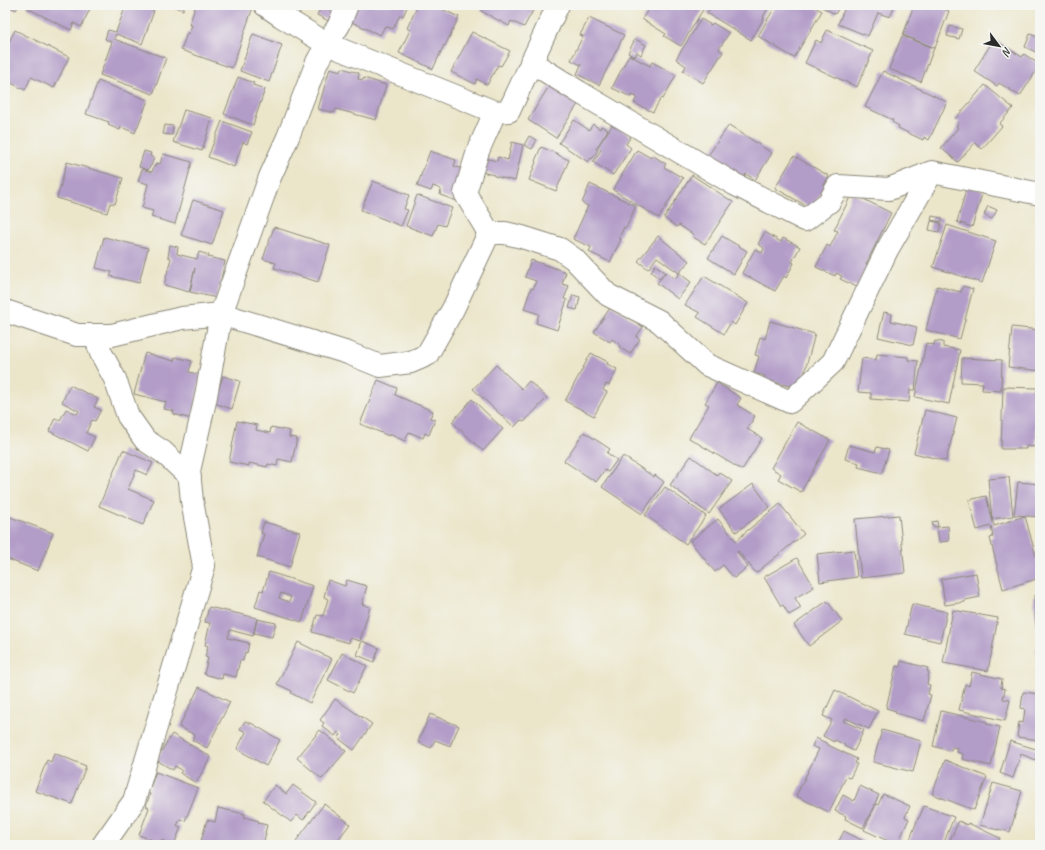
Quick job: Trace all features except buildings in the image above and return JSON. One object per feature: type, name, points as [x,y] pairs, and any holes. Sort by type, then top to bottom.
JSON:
[{"type":"street","points":[[265,5],[327,44],[495,112],[509,111],[558,5]]},
{"type":"street","points":[[103,845],[134,801],[204,566],[192,501],[189,470],[205,401],[221,314],[270,177],[288,138],[317,62],[340,25],[347,5]]},
{"type":"street","points":[[531,62],[734,184],[805,220],[829,202],[838,186],[889,189],[932,172],[1040,194]]},
{"type":"street","points":[[489,233],[465,193],[478,151],[495,112]]},
{"type":"street","points":[[489,233],[505,233],[560,249],[574,259],[608,295],[659,322],[707,365],[790,402],[833,362],[887,250],[932,172]]},
{"type":"street","points":[[5,311],[77,335],[95,336],[112,335],[182,318],[221,314],[348,353],[380,366],[411,362],[427,355],[453,309],[489,233]]},
{"type":"street","points":[[95,336],[100,353],[115,379],[128,416],[145,440],[163,452],[190,477]]}]
